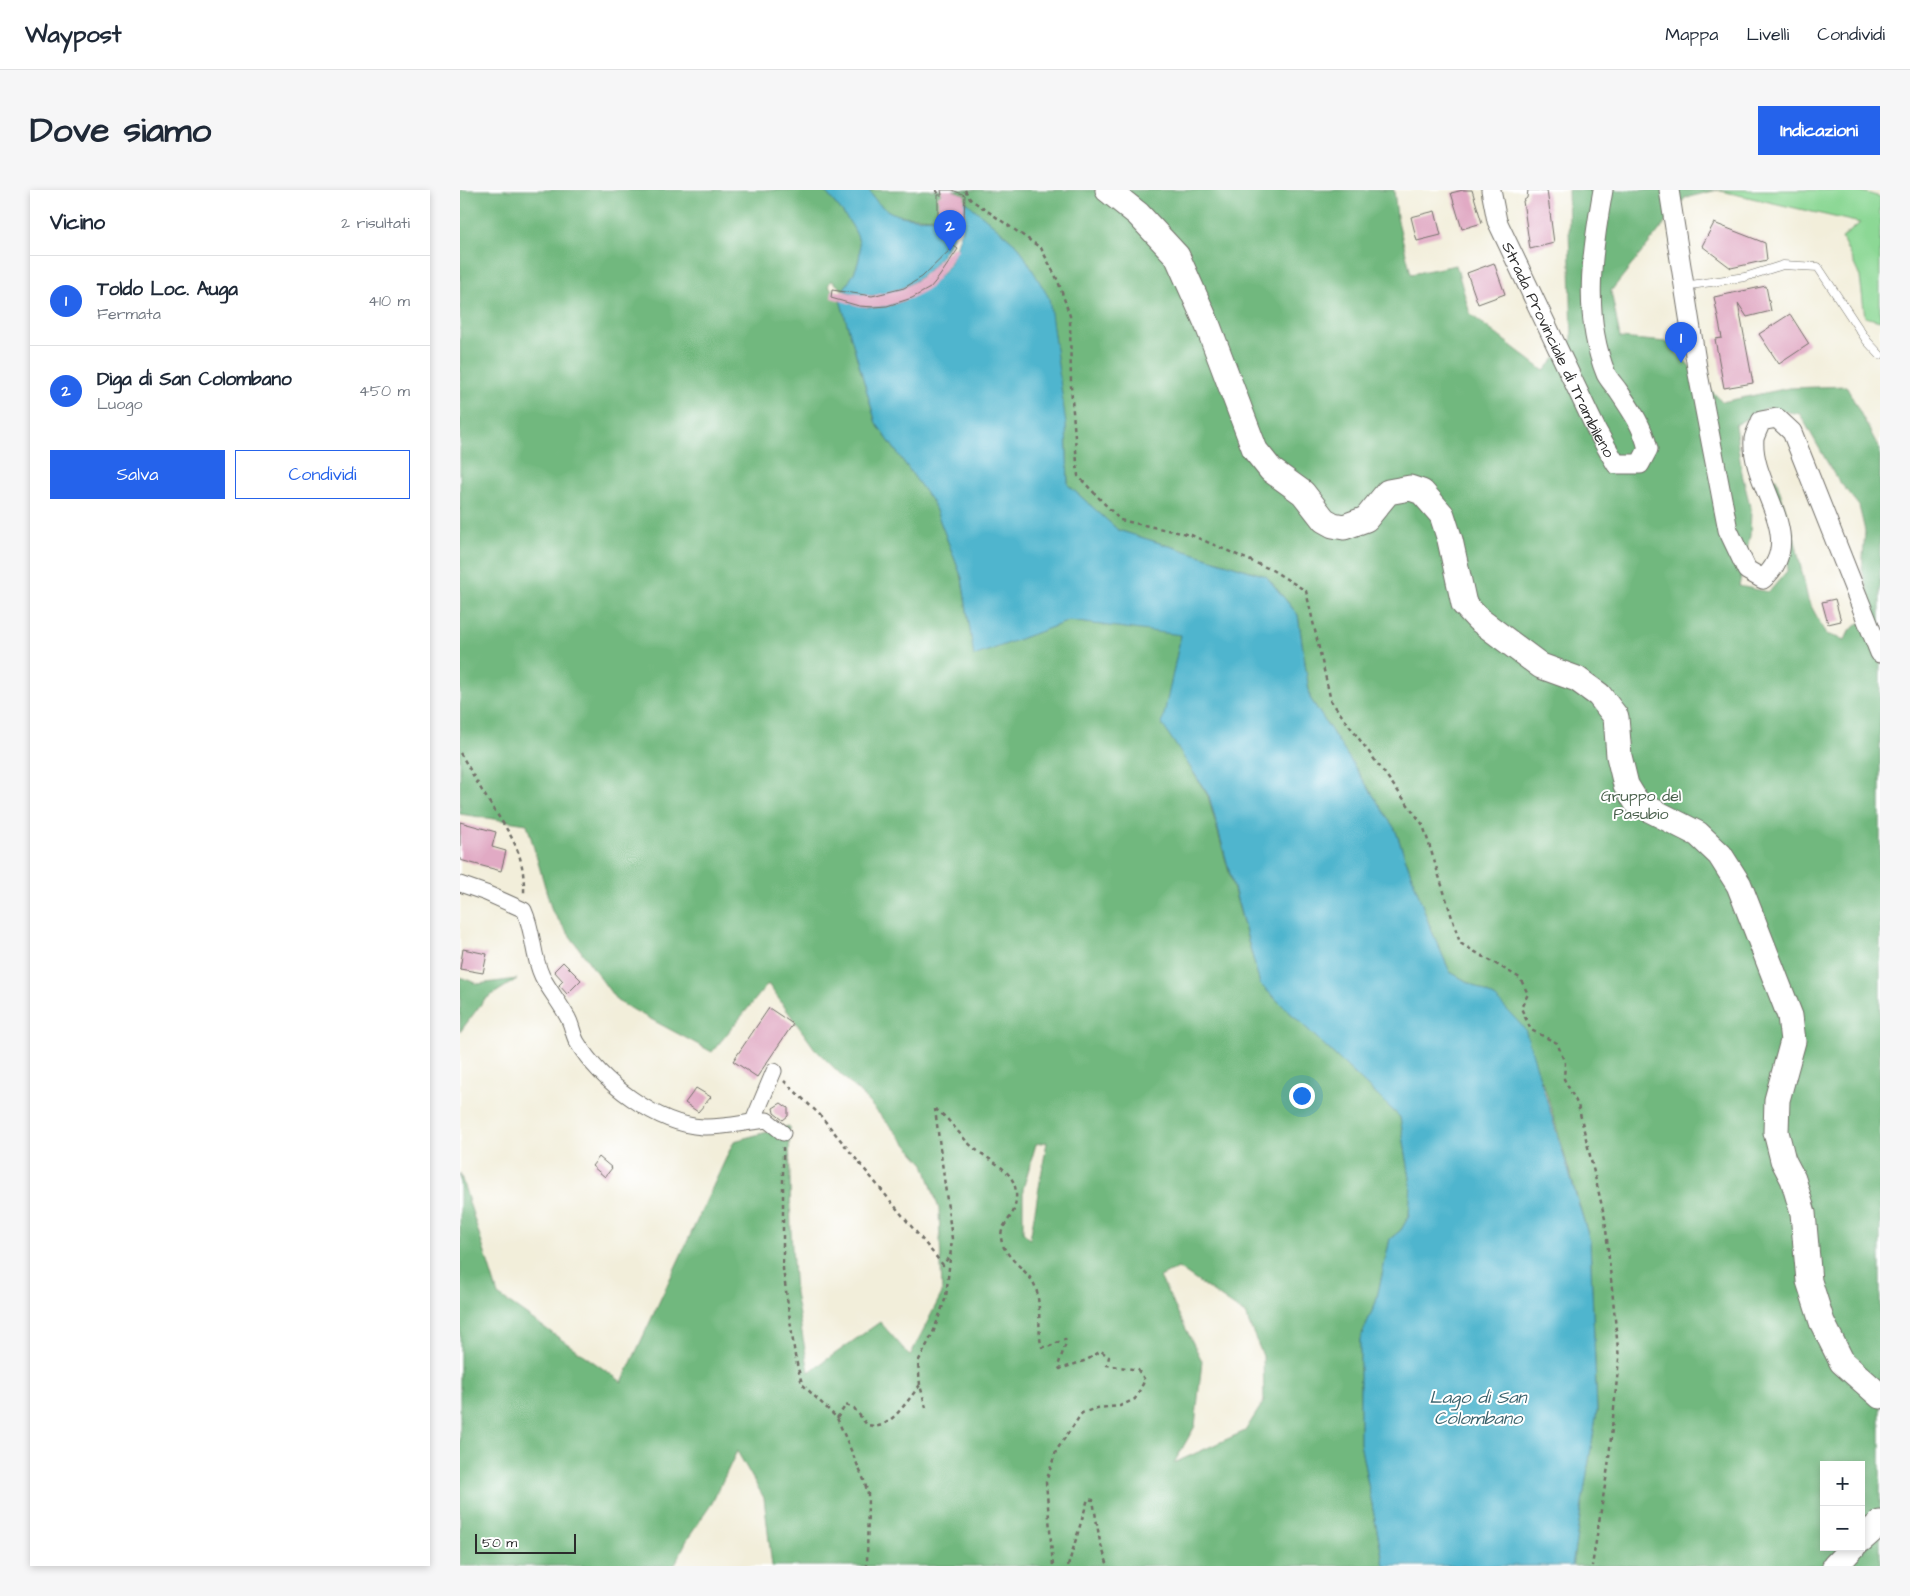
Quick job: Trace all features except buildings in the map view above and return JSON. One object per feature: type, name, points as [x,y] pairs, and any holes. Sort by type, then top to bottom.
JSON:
[{"type":"main road","points":[[1108,190],[1138,214],[1177,256],[1208,326],[1255,450],[1271,470],[1302,493],[1324,520],[1333,526],[1344,527],[1366,519],[1388,492],[1410,488],[1422,492],[1442,515],[1450,540],[1464,604],[1478,619],[1541,666],[1577,679],[1599,695],[1616,717],[1619,756],[1626,785],[1637,803],[1698,834],[1720,855],[1738,885],[1790,1016],[1793,1041],[1776,1100],[1776,1132],[1783,1160],[1793,1179],[1803,1213],[1809,1282],[1822,1322],[1842,1362],[1880,1396]]},
{"type":"main road","points":[[1865,1536],[1880,1522]]},
{"type":"main road","points":[[1835,1566],[1849,1551]]},
{"type":"street","name":"Strada Provinciale di Trambileno","points":[[1491,190],[1496,221],[1597,431],[1616,464],[1640,464],[1648,449],[1645,433],[1606,375],[1593,332],[1591,288],[1595,234],[1603,190]]},
{"type":"street","points":[[1669,190],[1698,374],[1728,530],[1747,570],[1763,579],[1774,569],[1782,548],[1756,457],[1754,438],[1761,421],[1777,418],[1792,432],[1880,653]]},
{"type":"street","points":[[460,884],[524,910],[531,926],[541,975],[569,1019],[577,1042],[620,1092],[660,1114],[701,1127],[767,1120],[783,1133]]},
{"type":"street","points":[[752,1121],[774,1071]]},
{"type":"lane","points":[[1684,286],[1745,277],[1783,265],[1818,267],[1867,342],[1880,355]]},
{"type":"path","points":[[936,190],[939,195]]},
{"type":"path","points":[[965,190],[970,199],[1041,248],[1058,281],[1070,316],[1071,386],[1078,476],[1120,520],[1191,535],[1272,570],[1306,591],[1331,701],[1423,825],[1460,943],[1520,978],[1528,994],[1521,1008],[1532,1030],[1556,1042],[1565,1063],[1564,1079],[1578,1105],[1605,1219],[1619,1359],[1608,1468],[1592,1566]]},
{"type":"path","points":[[460,754],[519,851],[524,881],[524,910]]},
{"type":"path","points":[[774,1071],[820,1115],[943,1265],[951,1254]]},
{"type":"path","points":[[926,1408],[920,1385],[918,1362],[933,1333],[946,1297],[952,1239],[935,1109],[945,1116],[975,1149],[1001,1164],[1014,1182],[1015,1207],[1002,1228],[1001,1238],[1006,1250],[1036,1286],[1042,1346],[1048,1347],[1065,1339],[1066,1343],[1058,1366],[1060,1368],[1087,1360],[1101,1351],[1109,1357],[1107,1364],[1138,1370],[1144,1380],[1135,1399],[1120,1406],[1097,1408],[1082,1413],[1056,1451],[1046,1482],[1053,1566]]},
{"type":"path","points":[[783,1133],[783,1269],[795,1356],[802,1384],[837,1418],[844,1431],[868,1494],[868,1566]]},
{"type":"path","points":[[837,1418],[846,1405],[854,1408],[866,1425],[879,1426],[891,1419],[904,1406],[920,1385]]},
{"type":"path","points":[[1068,1566],[1088,1499],[1093,1500],[1100,1542],[1108,1566]]},
{"type":"green space","points":[[460,190],[824,190],[852,226],[858,237],[860,248],[859,261],[843,290],[831,280],[828,286],[839,296],[876,423],[933,503],[962,578],[974,655],[1069,621],[1181,634],[1163,724],[1208,796],[1260,984],[1400,1117],[1411,1184],[1409,1216],[1401,1230],[1390,1239],[1376,1302],[1360,1339],[1360,1443],[1384,1566],[772,1566],[764,1498],[737,1451],[712,1503],[687,1540],[674,1566],[460,1566],[460,1173],[498,1295],[622,1382],[734,1141],[789,1126],[791,1232],[795,1293],[809,1372],[880,1322],[910,1356],[942,1293],[939,1209],[924,1164],[864,1097],[815,1049],[768,984],[712,1052],[617,1001],[552,911],[527,824],[460,814]],"holes":[[[1047,1142],[1030,1239],[1023,1232],[1023,1189],[1036,1144]],[[1178,1268],[1245,1314],[1263,1356],[1264,1401],[1245,1431],[1174,1463],[1195,1426],[1202,1361],[1160,1277]]]},
{"type":"green space","points":[[869,190],[941,190],[938,218],[898,215],[890,212],[875,200]]},
{"type":"green space","name":"Gruppo del Pasubio","points":[[952,190],[1394,190],[1397,217],[1411,274],[1456,265],[1470,314],[1544,371],[1572,339],[1568,190],[1717,190],[1685,198],[1611,291],[1620,338],[1667,342],[1722,402],[1789,388],[1846,386],[1880,450],[1880,1566],[1572,1566],[1597,1411],[1590,1241],[1544,1085],[1496,998],[1450,972],[1430,927],[1395,829],[1310,698],[1298,615],[1266,576],[1118,530],[1068,485],[1066,424],[1019,247],[965,201],[965,195]],"holes":[[[1766,408],[1800,414],[1835,476],[1859,506],[1865,531],[1862,570],[1874,613],[1849,631],[1845,640],[1826,634],[1808,600],[1794,536],[1776,479],[1772,480],[1789,553],[1787,571],[1769,592],[1739,586],[1750,536],[1751,510],[1742,474],[1735,425]]]},
{"type":"green space","points":[[1717,190],[1857,190],[1880,197],[1880,321],[1865,317],[1860,277],[1842,238],[1860,223]]},
{"type":"green space","points":[[460,977],[478,984],[517,979],[484,1000],[460,1032]]},
{"type":"water","points":[[824,190],[869,190],[876,201],[885,209],[895,214],[918,218],[955,219],[955,228],[950,243],[936,263],[926,273],[900,289],[872,296],[857,295],[843,290],[859,261],[860,248],[858,237],[852,226]]},
{"type":"water","name":"Lago di San Colombano","points":[[965,201],[1019,247],[1049,298],[1066,424],[1068,485],[1118,530],[1266,576],[1298,615],[1310,698],[1395,829],[1430,927],[1450,972],[1496,998],[1525,1029],[1590,1241],[1597,1411],[1572,1566],[1384,1566],[1360,1443],[1360,1339],[1376,1302],[1390,1239],[1401,1230],[1409,1216],[1411,1184],[1400,1117],[1260,984],[1209,796],[1162,724],[1181,635],[1069,621],[974,656],[962,578],[933,503],[876,423],[839,296],[865,307],[880,307],[912,297],[927,288],[939,278],[955,252],[960,237]]},
{"type":"place","name":"Diga di San Colombano","points":[[950,251]]},
{"type":"place","name":"Toldo Loc. Auga","points":[[1681,363]]}]
